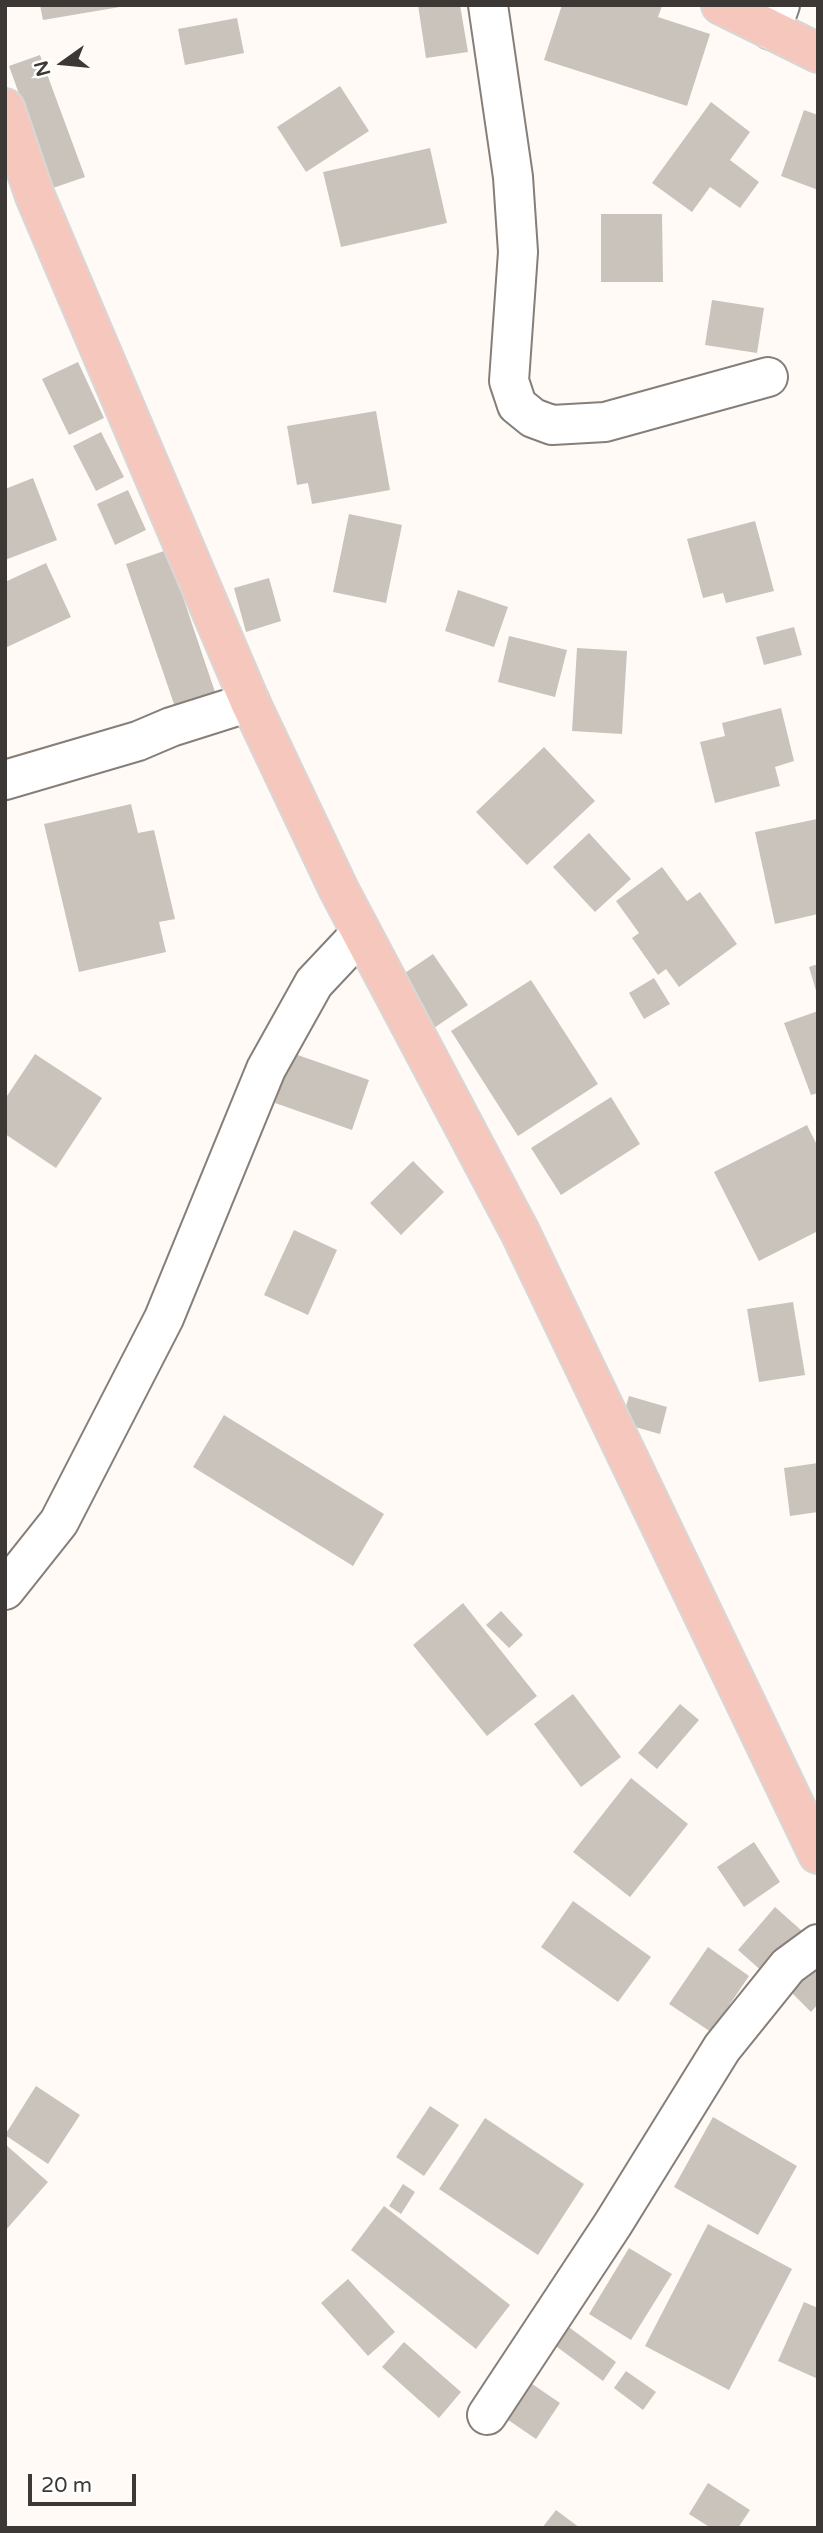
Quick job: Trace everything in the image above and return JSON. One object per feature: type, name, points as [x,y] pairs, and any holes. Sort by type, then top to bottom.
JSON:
[{"type":"main road","points":[[722,5],[776,18],[818,53]]},
{"type":"main road","points":[[5,108],[35,196],[250,702],[339,890],[520,1232],[818,1854]]},
{"type":"street","points":[[488,5],[513,177],[519,252],[509,381],[517,405],[533,418],[552,425],[605,422],[768,377]]},
{"type":"street","points":[[5,780],[138,741],[170,727],[250,702]]},
{"type":"street","points":[[5,1590],[59,1522],[164,1318],[266,1069],[314,984],[361,933]]},
{"type":"street","points":[[487,2415],[613,2224],[722,2048],[788,1966],[818,1944]]},
{"type":"building","points":[[40,5],[120,5],[120,7],[43,20]]},
{"type":"building","points":[[418,5],[460,5],[468,52],[426,58]]},
{"type":"building","points":[[562,5],[658,5],[662,6],[658,17],[710,34],[687,106],[544,60]]},
{"type":"building","points":[[237,18],[244,53],[185,65],[178,29]]},
{"type":"building","points":[[40,55],[85,177],[53,188],[9,66]]},
{"type":"building","points":[[340,86],[369,131],[306,172],[277,127]]},
{"type":"building","points":[[711,102],[750,132],[730,160],[759,182],[740,208],[710,187],[692,212],[652,183]]},
{"type":"building","points":[[804,110],[818,115],[818,190],[781,176]]},
{"type":"building","points":[[430,148],[447,223],[341,247],[323,172]]},
{"type":"building","points":[[601,214],[662,214],[663,282],[601,282]]},
{"type":"building","points":[[712,300],[764,308],[757,353],[705,345]]},
{"type":"building","points":[[78,362],[104,418],[69,435],[42,379]]},
{"type":"building","points":[[376,411],[390,490],[312,504],[308,483],[297,485],[287,426]]},
{"type":"building","points":[[101,432],[124,477],[96,491],[73,446]]},
{"type":"building","points":[[33,478],[57,540],[5,560],[5,489]]},
{"type":"building","points":[[128,490],[146,530],[115,545],[97,504]]},
{"type":"building","points":[[349,514],[402,525],[386,603],[333,592]]},
{"type":"building","points":[[755,521],[774,591],[726,603],[723,593],[703,598],[687,539]]},
{"type":"building","points":[[167,550],[215,692],[175,707],[126,564]]},
{"type":"building","points":[[46,563],[71,617],[5,648],[5,582]]},
{"type":"building","points":[[269,578],[281,621],[246,632],[234,588]]},
{"type":"building","points":[[458,590],[508,607],[494,647],[445,631]]},
{"type":"building","points":[[794,627],[802,655],[764,665],[756,637]]},
{"type":"building","points":[[509,636],[567,650],[555,697],[498,682]]},
{"type":"building","points":[[577,648],[627,651],[622,734],[572,731]]},
{"type":"building","points":[[781,708],[794,761],[775,767],[780,786],[715,803],[700,742],[725,736],[722,723]]},
{"type":"building","points":[[544,747],[595,801],[527,865],[476,812]]},
{"type":"building","points":[[131,804],[138,833],[154,830],[175,919],[159,922],[166,952],[79,972],[44,824]]},
{"type":"building","points":[[817,819],[818,914],[775,924],[755,832]]},
{"type":"building","points":[[589,833],[631,879],[595,912],[553,867]]},
{"type":"building","points":[[662,867],[687,901],[700,892],[737,944],[679,987],[666,969],[658,975],[632,938],[639,933],[616,901]]},
{"type":"building","points":[[433,954],[468,1005],[428,1032],[393,981]]},
{"type":"building","points":[[818,964],[818,994],[817,994],[809,967]]},
{"type":"building","points":[[654,978],[670,1004],[644,1019],[629,993]]},
{"type":"building","points":[[531,980],[598,1084],[518,1136],[451,1031]]},
{"type":"building","points":[[818,1011],[818,1093],[811,1095],[784,1023]]},
{"type":"building","points":[[292,1053],[369,1080],[352,1130],[275,1103]]},
{"type":"building","points":[[35,1054],[102,1098],[56,1168],[5,1134],[5,1099]]},
{"type":"building","points":[[611,1097],[640,1144],[561,1195],[531,1148]]},
{"type":"building","points":[[807,1125],[818,1147],[818,1231],[759,1261],[714,1172]]},
{"type":"building","points":[[413,1161],[444,1192],[401,1235],[370,1203]]},
{"type":"building","points":[[294,1230],[337,1250],[308,1315],[264,1295]]},
{"type":"building","points":[[793,1302],[805,1375],[759,1382],[747,1309]]},
{"type":"building","points":[[629,1396],[667,1407],[660,1434],[621,1423]]},
{"type":"building","points":[[224,1415],[384,1514],[353,1566],[193,1467]]},
{"type":"building","points":[[818,1463],[818,1512],[790,1516],[784,1468]]},
{"type":"building","points":[[463,1603],[537,1696],[487,1736],[413,1645]]},
{"type":"building","points":[[501,1611],[523,1635],[509,1648],[486,1625]]},
{"type":"building","points":[[573,1694],[621,1757],[581,1787],[534,1724]]},
{"type":"building","points":[[680,1704],[699,1720],[657,1769],[638,1753]]},
{"type":"building","points":[[631,1778],[688,1824],[630,1897],[573,1852]]},
{"type":"building","points":[[754,1842],[780,1882],[744,1907],[717,1867]]},
{"type":"building","points":[[573,1901],[651,1957],[618,2002],[541,1947]]},
{"type":"building","points":[[775,1907],[802,1931],[764,1973],[738,1950]]},
{"type":"building","points":[[708,1947],[749,1976],[711,2032],[669,2004]]},
{"type":"building","points":[[810,1962],[818,1970],[818,2004],[811,2012],[786,1987]]},
{"type":"building","points":[[36,2086],[80,2115],[48,2164],[5,2135]]},
{"type":"building","points":[[430,2106],[459,2125],[424,2176],[396,2157]]},
{"type":"building","points":[[713,2117],[797,2166],[758,2235],[674,2187]]},
{"type":"building","points":[[485,2118],[584,2184],[538,2255],[439,2189]]},
{"type":"building","points":[[5,2144],[48,2182],[5,2231]]},
{"type":"building","points":[[403,2184],[415,2192],[401,2214],[389,2206]]},
{"type":"building","points":[[384,2206],[510,2305],[476,2349],[351,2250]]},
{"type":"building","points":[[708,2224],[792,2269],[729,2390],[645,2346]]},
{"type":"building","points":[[629,2248],[672,2274],[631,2340],[589,2314]]},
{"type":"building","points":[[348,2279],[395,2332],[368,2356],[321,2303]]},
{"type":"building","points":[[804,2302],[818,2308],[818,2379],[778,2361]]},
{"type":"building","points":[[566,2325],[616,2362],[603,2381],[553,2344]]},
{"type":"building","points":[[404,2342],[461,2392],[439,2418],[382,2367]]},
{"type":"building","points":[[626,2371],[656,2392],[643,2410],[614,2388]]},
{"type":"building","points":[[522,2377],[560,2403],[536,2439],[498,2413]]},
{"type":"building","points":[[708,2483],[750,2510],[738,2528],[711,2528],[689,2514]]},
{"type":"building","points":[[556,2510],[580,2528],[542,2528]]}]
